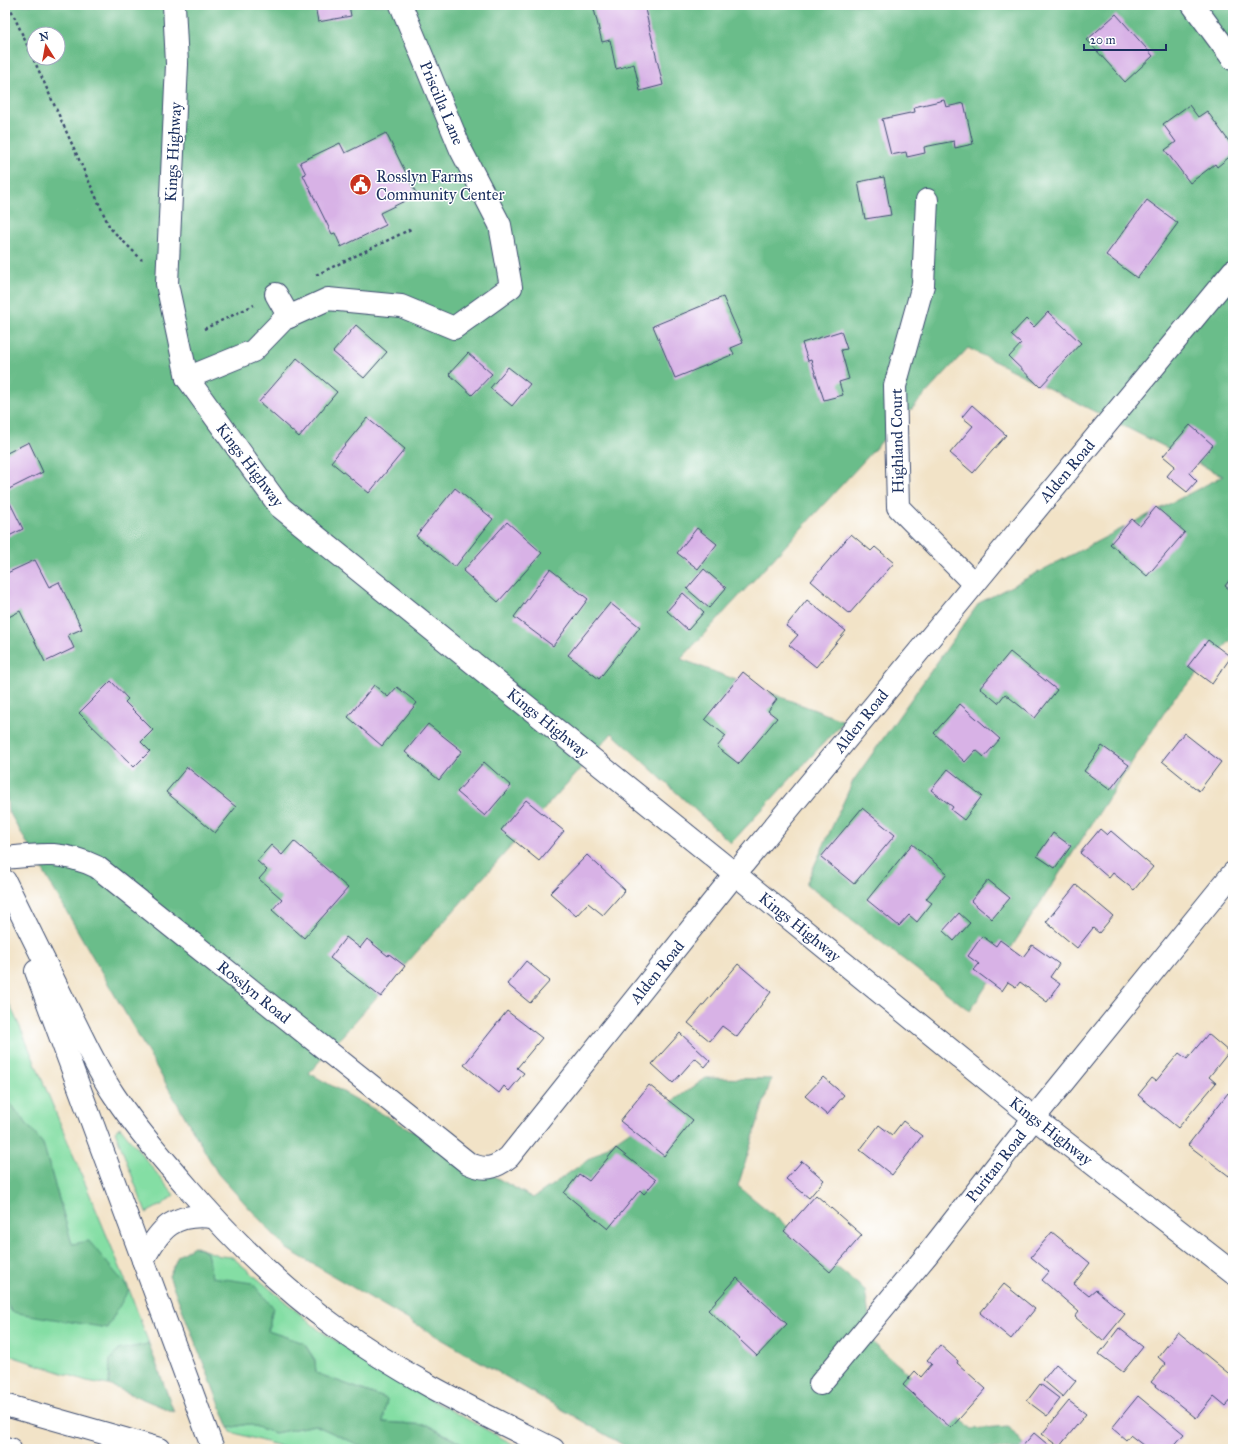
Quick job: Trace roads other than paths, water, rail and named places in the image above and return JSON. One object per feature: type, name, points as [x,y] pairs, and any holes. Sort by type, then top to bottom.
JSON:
[{"type":"main road","name":"Kings Highway","points":[[174,5],[177,64],[167,284],[187,378],[280,507],[735,874],[1034,1118],[1233,1274]]},
{"type":"main road","name":"Priscilla Lane","points":[[187,378],[253,351],[284,319],[328,299],[401,306],[454,328],[511,287],[500,224],[461,150],[401,5]]},
{"type":"main road","points":[[1193,5],[1233,59]]},
{"type":"main road","name":"Highland Court","points":[[927,200],[923,285],[895,386],[898,507],[974,584]]},
{"type":"main road","name":"Alden Road","points":[[489,1169],[508,1157],[735,874],[1233,271]]},
{"type":"main road","points":[[276,294],[289,317]]},
{"type":"main road","name":"Rosslyn Road","points":[[5,858],[60,854],[78,858],[97,867],[468,1163],[479,1168],[489,1169]]},
{"type":"main road","name":"Puritan Road","points":[[820,1384],[927,1255],[1034,1118],[1233,873]]},
{"type":"main road","points":[[5,880],[94,1059],[114,1094],[141,1132],[213,1217],[254,1259],[296,1296],[336,1328],[378,1356],[429,1385],[552,1449]]},
{"type":"main road","points":[[5,888],[213,1449]]},
{"type":"main road","points":[[143,1260],[154,1240],[169,1224],[188,1216],[213,1217]]},
{"type":"main road","points":[[5,1405],[160,1449]]},
{"type":"main road","points":[[5,1448],[10,1449]]},
{"type":"place","name":"Rosslyn Farms Community Center","points":[[360,185]]}]
